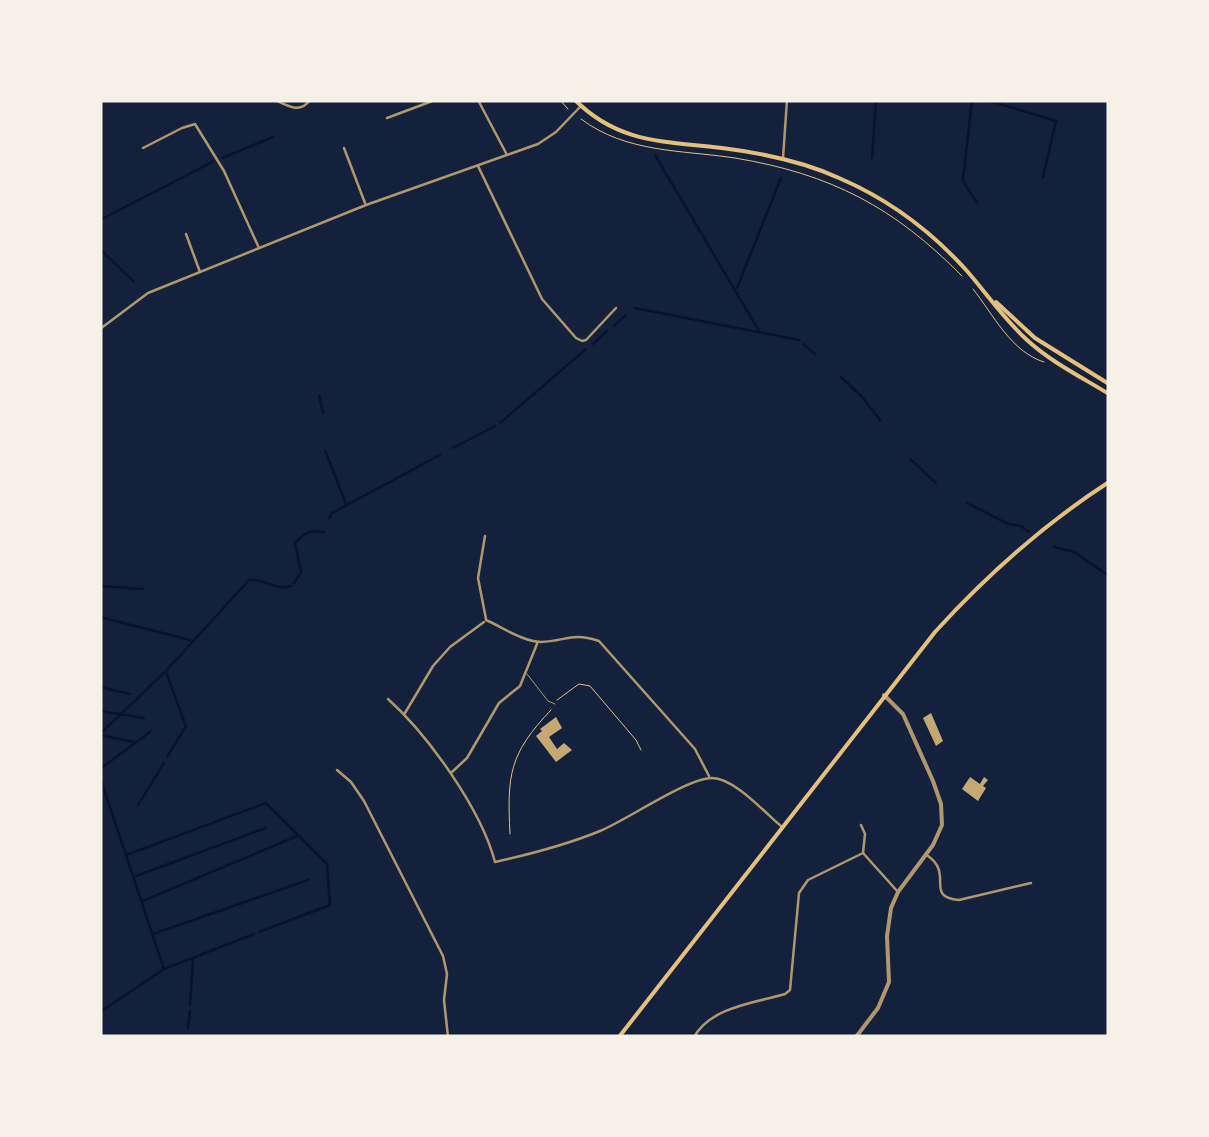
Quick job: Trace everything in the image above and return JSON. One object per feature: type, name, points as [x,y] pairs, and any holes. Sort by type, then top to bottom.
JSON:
[{"type":"main road","points":[[574,100],[606,125],[635,137],[783,158],[838,177],[889,204],[934,239],[1040,351],[1109,391]]},
{"type":"main road","points":[[619,1037],[935,632],[994,570],[1073,505],[1109,482]]},
{"type":"street","points":[[275,100],[298,109],[310,100]]},
{"type":"street","points":[[387,118],[436,100]]},
{"type":"street","points":[[478,100],[506,155]]},
{"type":"street","points":[[783,158],[786,100]]},
{"type":"street","points":[[100,329],[148,293],[366,205],[548,138],[580,106]]},
{"type":"street","points":[[143,148],[195,124],[224,170],[259,250]]},
{"type":"street","points":[[344,148],[366,205]]},
{"type":"street","points":[[478,165],[541,297],[576,338],[586,340],[616,308]]},
{"type":"street","points":[[186,234],[200,274]]},
{"type":"street","points":[[485,536],[478,578],[486,620]]},
{"type":"street","points":[[486,620],[538,642],[568,636],[599,641],[696,749],[710,778]]},
{"type":"street","points":[[404,714],[432,667],[450,646],[486,620]]},
{"type":"street","points":[[451,773],[467,758],[499,703],[520,686],[538,642]]},
{"type":"street","points":[[856,1037],[878,1008],[889,982],[889,919],[898,892],[927,855],[942,825],[938,791],[902,714],[884,695]]},
{"type":"street","points":[[388,698],[451,773],[496,862],[558,848],[710,778],[733,785],[783,827]]},
{"type":"street","points":[[337,770],[364,801],[443,956],[448,1037]]},
{"type":"street","points":[[861,825],[863,853],[898,892]]},
{"type":"street","points":[[694,1037],[703,1023],[714,1016],[790,990],[799,893],[808,880],[863,853]]},
{"type":"street","points":[[927,855],[939,865],[940,891],[951,899],[1031,884]]},
{"type":"lane","points":[[527,674],[548,701],[555,704]]},
{"type":"path","points":[[560,100],[568,109]]},
{"type":"path","points":[[827,181],[870,201],[904,224],[965,279]]},
{"type":"path","points":[[974,290],[1005,332],[1034,359]]},
{"type":"path","points":[[510,834],[508,795],[512,764],[524,742],[572,687],[587,684],[641,750]]},
{"type":"building","points":[[931,713],[943,741],[936,746],[923,718]]},
{"type":"building","points":[[556,717],[562,728],[549,737],[557,749],[564,743],[572,750],[556,762],[536,736]]},
{"type":"building","points":[[970,777],[980,784],[984,777],[988,780],[978,801],[962,789]]},
{"type":"waterway","points":[[872,158],[876,100]]},
{"type":"waterway","points":[[972,100],[963,179],[977,202]]},
{"type":"waterway","points":[[987,100],[1056,121],[1043,177]]},
{"type":"waterway","points":[[222,158],[273,137]]},
{"type":"waterway","points":[[655,155],[759,331]]},
{"type":"waterway","points":[[100,220],[214,161]]},
{"type":"waterway","points":[[737,288],[781,178]]},
{"type":"waterway","points":[[100,249],[134,282]]},
{"type":"waterway","points":[[635,308],[799,340]]},
{"type":"waterway","points":[[614,326],[626,315]]},
{"type":"waterway","points":[[593,344],[607,331]]},
{"type":"waterway","points":[[803,344],[815,354]]},
{"type":"waterway","points":[[500,423],[586,349]]},
{"type":"waterway","points":[[841,377],[880,420]]},
{"type":"waterway","points":[[319,395],[323,413]]},
{"type":"waterway","points":[[453,448],[495,426]]},
{"type":"waterway","points":[[325,450],[346,504]]},
{"type":"waterway","points":[[329,518],[440,455]]},
{"type":"waterway","points":[[910,459],[936,483]]},
{"type":"waterway","points":[[967,503],[1029,532]]},
{"type":"waterway","points":[[294,583],[301,572],[295,543],[308,533],[324,532]]},
{"type":"waterway","points":[[1054,547],[1074,552],[1109,576]]},
{"type":"waterway","points":[[100,734],[166,671],[249,580],[291,586]]},
{"type":"waterway","points":[[100,586],[143,589]]},
{"type":"waterway","points":[[100,617],[190,640]]},
{"type":"waterway","points":[[166,672],[186,726],[167,757]]},
{"type":"waterway","points":[[100,687],[130,694]]},
{"type":"waterway","points":[[100,711],[144,718]]},
{"type":"waterway","points":[[100,769],[150,732]]},
{"type":"waterway","points":[[100,735],[134,742]]},
{"type":"waterway","points":[[138,805],[164,763]]},
{"type":"waterway","points":[[100,777],[164,969]]},
{"type":"waterway","points":[[126,855],[266,803],[327,864],[330,905],[259,932]]},
{"type":"waterway","points":[[136,876],[266,828]]},
{"type":"waterway","points":[[143,901],[297,836]]},
{"type":"waterway","points":[[153,934],[308,880]]},
{"type":"waterway","points":[[100,1012],[164,969],[254,934]]},
{"type":"waterway","points":[[190,1005],[193,959]]},
{"type":"waterway","points":[[188,1028],[190,1011]]}]
